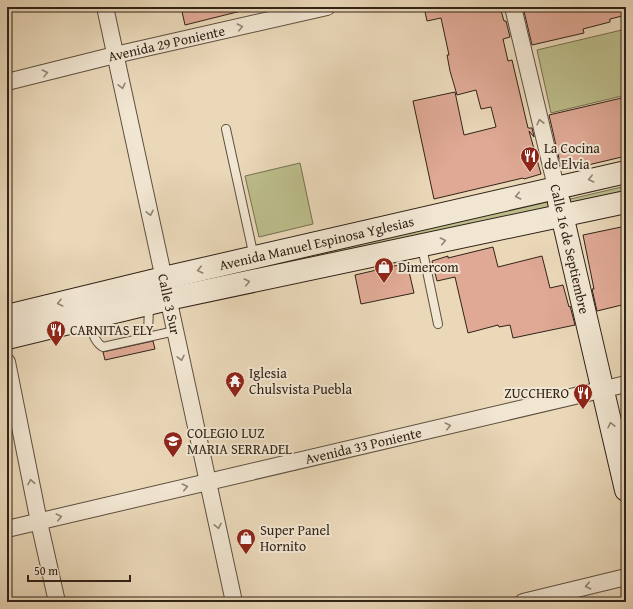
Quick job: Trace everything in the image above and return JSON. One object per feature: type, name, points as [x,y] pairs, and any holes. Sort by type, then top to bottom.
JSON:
[{"type":"main road","name":"Avenida Manuel Espinosa Yglesias","points":[[8,312],[85,308],[160,294],[254,257],[626,172]]},
{"type":"main road","name":"Calle 16 de Septiembre","points":[[556,187],[626,490]]},
{"type":"main road","name":"Avenida Manuel Espinosa Yglesias","points":[[7,338],[85,308],[421,246],[626,202]]},
{"type":"street","name":"Calle 3 Sur","points":[[105,7],[160,294],[175,331],[234,602]]},
{"type":"street","name":"Avenida 29 Poniente","points":[[7,82],[115,55],[327,7]]},
{"type":"street","name":"Calle 16 de Septiembre","points":[[513,7],[556,187]]},
{"type":"street","points":[[7,362],[39,522],[57,602]]},
{"type":"street","name":"Avenida 33 Poniente","points":[[7,529],[626,384]]},
{"type":"street","points":[[523,602],[626,577]]},
{"type":"lane","points":[[226,129],[254,257]]},
{"type":"lane","points":[[421,246],[438,324]]},
{"type":"lane","points":[[148,338],[160,294]]},
{"type":"lane","points":[[85,308],[96,341],[98,345],[103,347],[175,331]]},
{"type":"green space","points":[[626,29],[626,95],[551,113],[537,50]]},
{"type":"green space","points":[[300,163],[313,224],[259,237],[245,176]]},
{"type":"green space","points":[[626,186],[626,200],[569,213],[566,200]]},
{"type":"green space","points":[[544,196],[551,207],[264,270],[254,269],[261,262]]},
{"type":"building","points":[[181,7],[241,7],[241,11],[185,25]]},
{"type":"building","points":[[424,7],[500,7],[504,21],[506,21],[510,37],[503,39],[508,61],[512,60],[528,128],[532,128],[534,137],[529,131],[541,174],[434,199],[413,101],[455,92],[464,135],[496,127],[491,107],[481,109],[476,90],[457,95],[450,71],[447,55],[449,55],[441,18],[427,21]]},
{"type":"building","points":[[523,7],[551,7],[552,11],[568,7],[577,7],[578,11],[592,7],[626,7],[626,15],[610,19],[610,22],[583,29],[584,33],[532,45]]},
{"type":"building","points":[[626,97],[626,156],[567,170],[561,167],[549,115]]},
{"type":"building","points":[[626,226],[626,304],[597,311],[583,235]]},
{"type":"building","points":[[493,247],[498,267],[542,256],[550,288],[563,285],[575,325],[513,338],[510,325],[499,327],[498,325],[468,333],[455,277],[437,281],[432,261],[448,256],[448,258]]},
{"type":"building","name":"Dimercom","points":[[407,263],[414,293],[361,304],[355,275]]},
{"type":"building","points":[[153,341],[155,349],[105,360],[103,352]]},
{"type":"place","name":"La Cocina de Elvia","points":[[530,173]]},
{"type":"place","name":"Dimercom","points":[[384,284]]},
{"type":"place","name":"CARNITAS ELY","points":[[56,347]]},
{"type":"place","name":"Iglesia Chulsvista Puebla","points":[[235,398]]},
{"type":"place","name":"ZUCCHERO","points":[[583,410]]},
{"type":"place","name":"COLEGIO LUZ MARIA SERRADEL","points":[[173,458]]},
{"type":"place","name":"Super Panel Hornito","points":[[246,555]]}]
